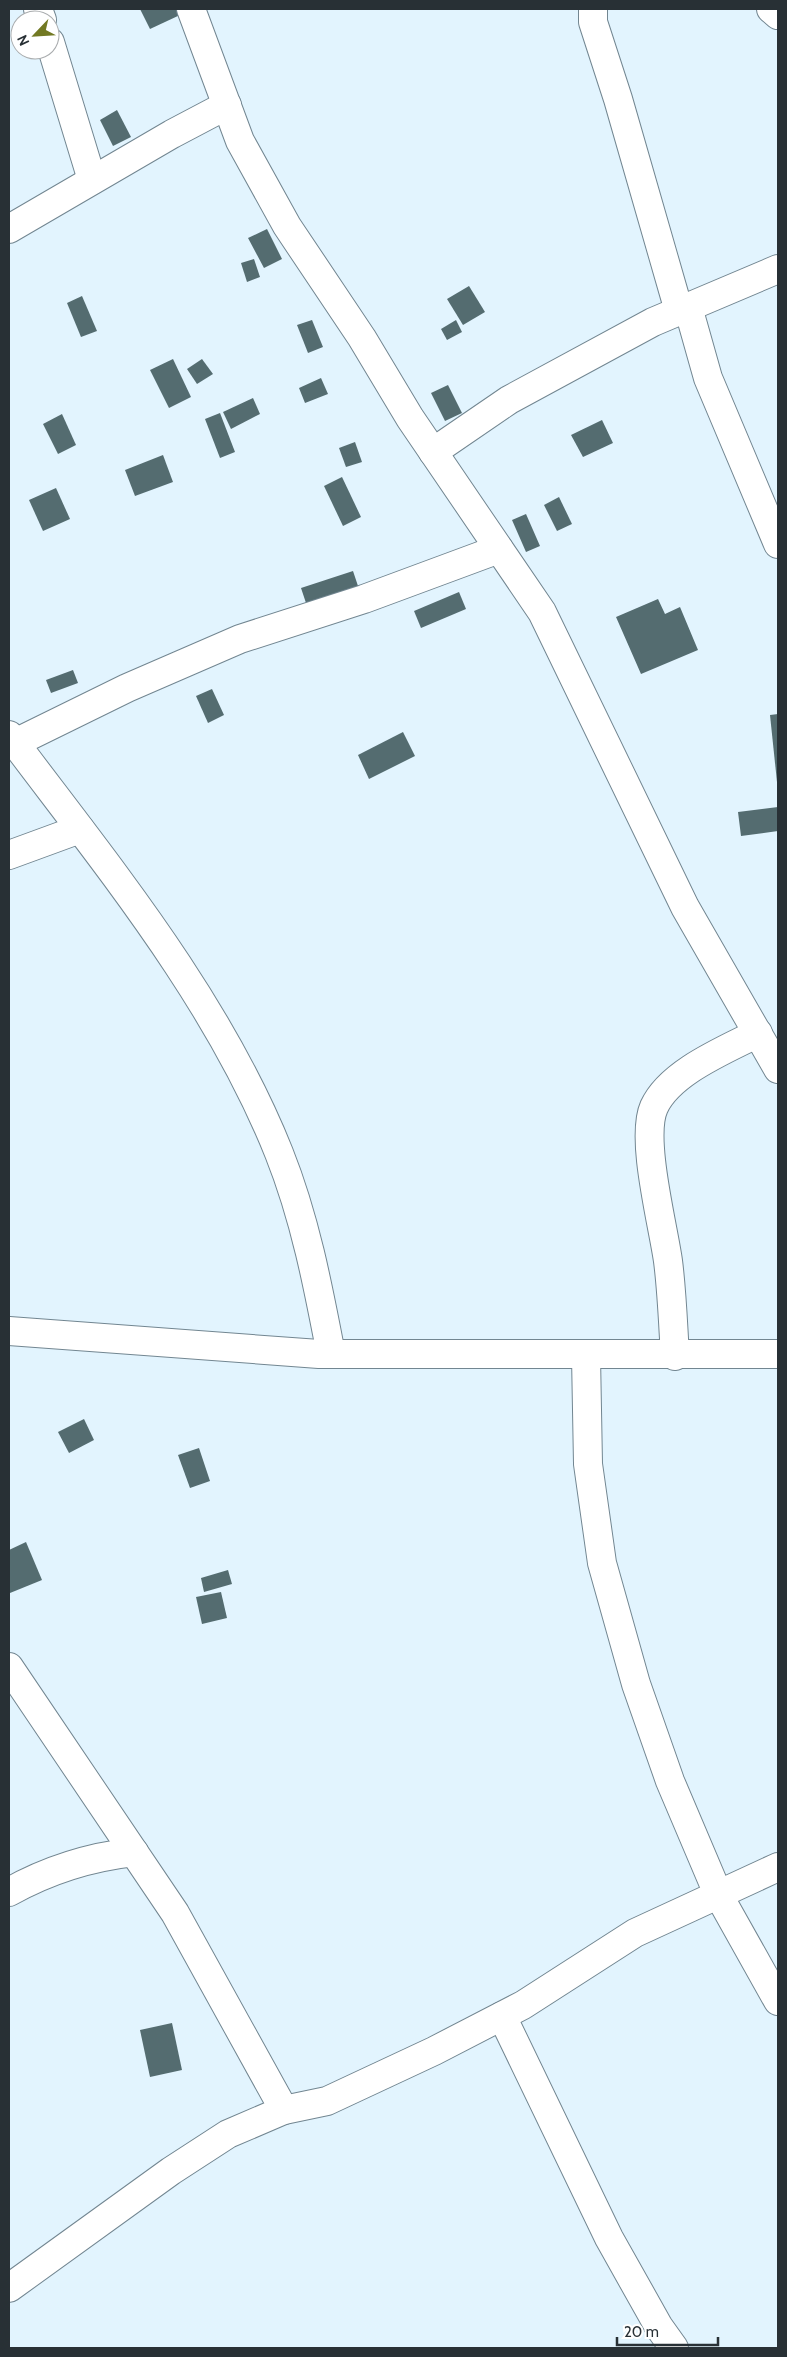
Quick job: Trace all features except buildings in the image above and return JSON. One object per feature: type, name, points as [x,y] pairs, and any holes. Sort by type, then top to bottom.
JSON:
[{"type":"street","points":[[191,9],[240,141],[287,226],[362,338],[433,452],[542,612],[685,906],[770,1049],[711,1058],[672,1083],[654,1108],[649,1142],[668,1261],[676,1356]]},
{"type":"street","points":[[594,9],[593,22],[684,309],[708,378],[778,544]]},
{"type":"street","points":[[771,9],[778,15]]},
{"type":"street","points":[[55,60],[92,180]]},
{"type":"street","points":[[9,229],[92,180],[227,105]]},
{"type":"street","points":[[433,452],[509,400],[653,322],[778,269]]},
{"type":"street","points":[[332,1354],[310,1246],[279,1154],[234,1055],[165,945],[12,739],[240,639],[364,598],[499,549]]},
{"type":"street","points":[[9,856],[80,829]]},
{"type":"street","points":[[9,1331],[332,1354],[586,1356],[778,1354]]},
{"type":"street","points":[[586,1356],[588,1464],[602,1564],[636,1684],[670,1781],[718,1894],[778,2001]]},
{"type":"street","points":[[9,1667],[175,1913],[284,2110]]},
{"type":"street","points":[[9,1892],[31,1879],[97,1856],[134,1852]]},
{"type":"street","points":[[9,2288],[171,2171],[228,2134],[284,2110],[328,2101],[434,2051],[502,2016],[635,1932],[778,1867]]},
{"type":"street","points":[[502,2016],[609,2238],[659,2327],[674,2348]]}]
